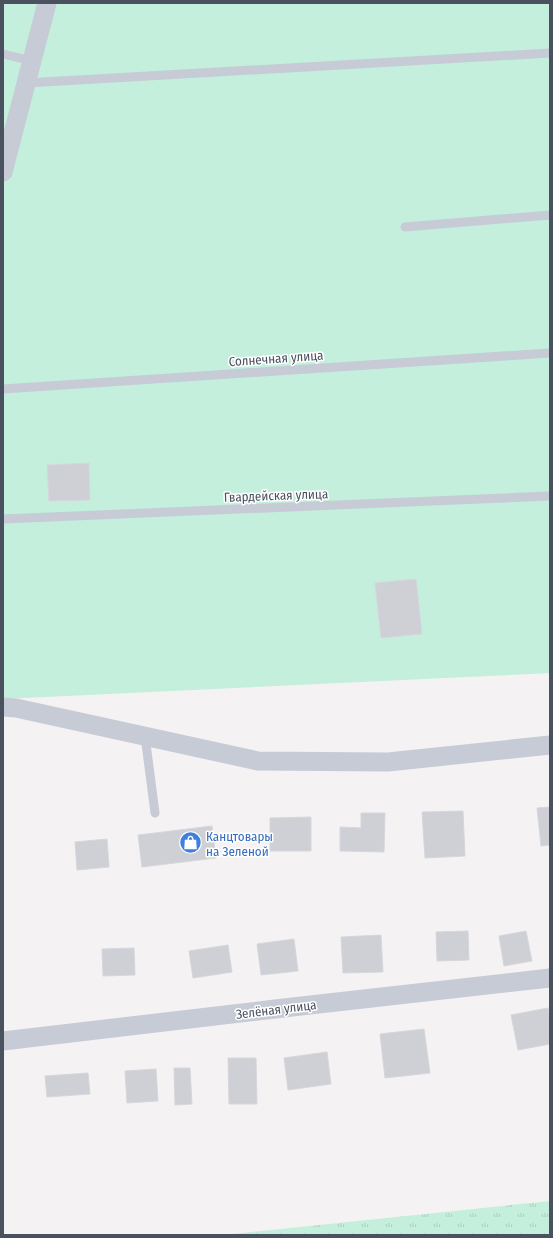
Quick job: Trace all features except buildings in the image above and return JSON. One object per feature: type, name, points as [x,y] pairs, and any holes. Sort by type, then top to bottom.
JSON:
[{"type":"street","points":[[3,172],[47,3]]},
{"type":"street","points":[[3,707],[16,708],[258,761],[388,762],[550,745]]},
{"type":"street","name":"Зелёная улица","points":[[3,1041],[550,978]]},
{"type":"lane","points":[[26,83],[550,52]]},
{"type":"lane","points":[[3,54],[32,61]]},
{"type":"lane","points":[[405,227],[550,215]]},
{"type":"lane","name":"Солнечная улица","points":[[3,389],[550,353]]},
{"type":"lane","name":"Гвардейская улица","points":[[3,519],[550,496]]},
{"type":"lane","points":[[145,736],[155,813]]},
{"type":"green space","points":[[3,3],[550,3],[550,673],[3,699]]},
{"type":"green space","points":[[550,1201],[550,1235],[222,1235]]},
{"type":"place","name":"Канцтовары на Зеленой","points":[[190,843]]}]
